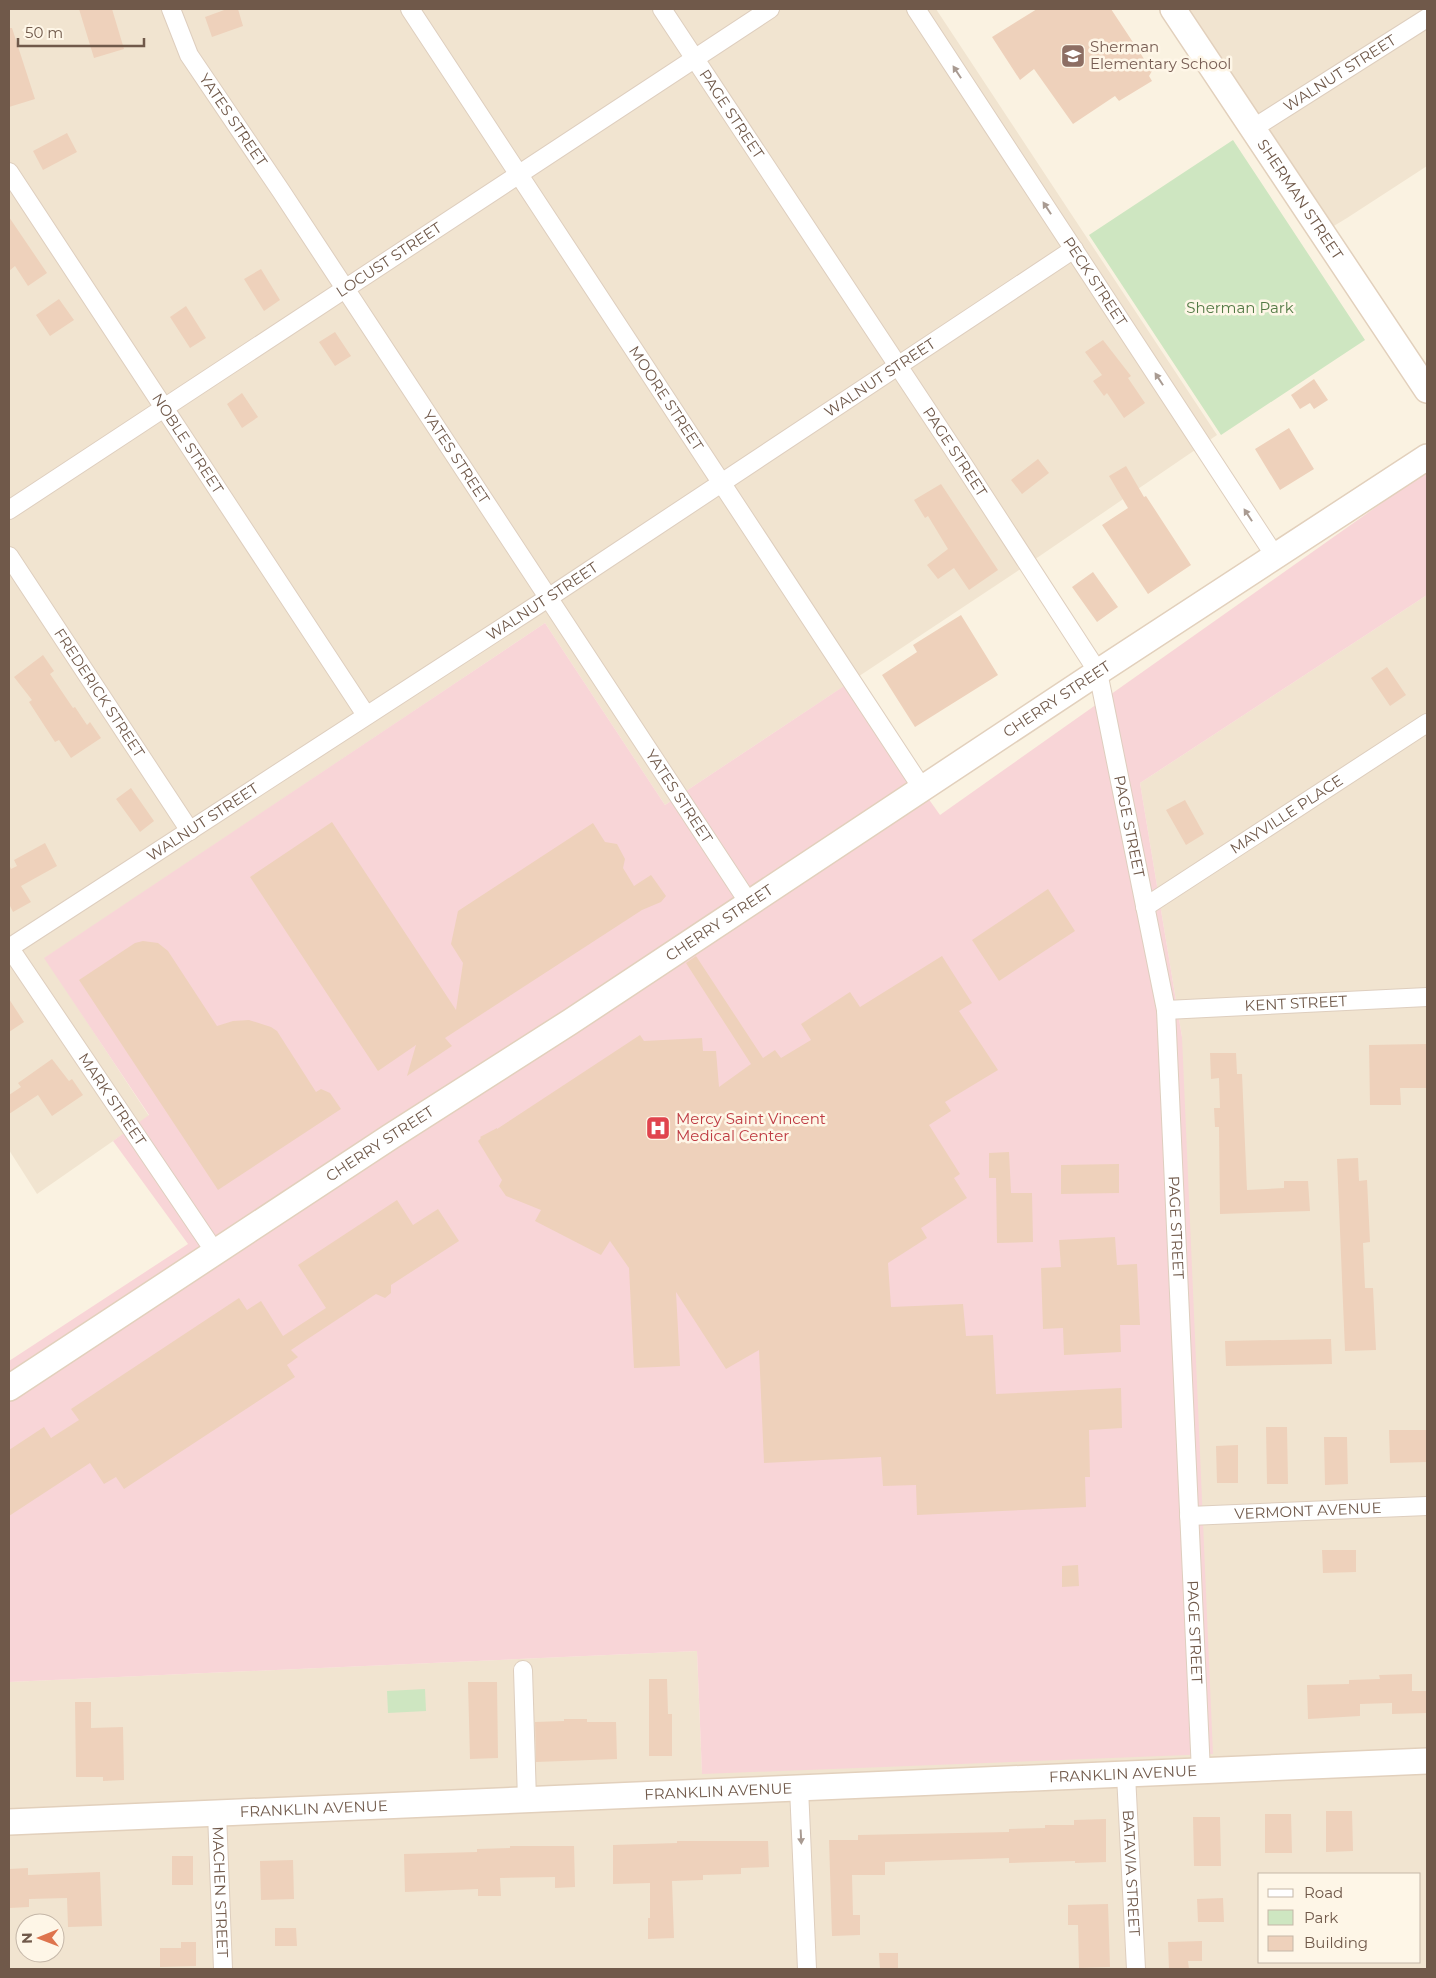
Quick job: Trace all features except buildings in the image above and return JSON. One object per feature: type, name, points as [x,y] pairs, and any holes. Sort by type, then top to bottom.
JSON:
[{"type":"street","name":"YATES STREET","points":[[171,9],[189,55],[345,288],[749,903]]},
{"type":"street","name":"MOORE STREET","points":[[410,9],[922,788]]},
{"type":"street","name":"PAGE STREET","points":[[662,9],[972,477],[1098,672],[1166,1010],[1201,1772]]},
{"type":"street","name":"LOCUST STREET","points":[[9,510],[770,9]]},
{"type":"street","name":"PECK STREET","points":[[916,9],[1275,556]]},
{"type":"street","name":"SHERMAN STREET","points":[[1173,9],[1427,390]]},
{"type":"street","name":"WALNUT STREET","points":[[1252,129],[1427,18]]},
{"type":"street","name":"NOBLE STREET","points":[[9,172],[366,715]]},
{"type":"street","name":"WALNUT STREET","points":[[9,948],[548,598],[1074,249]]},
{"type":"street","name":"CHERRY STREET","points":[[9,1388],[570,1022],[922,788],[1427,457]]},
{"type":"street","name":"FREDERICK STREET","points":[[9,556],[190,831]]},
{"type":"street","name":"MAYVILLE PLACE","points":[[1145,907],[1427,723]]},
{"type":"street","name":"MARK STREET","points":[[9,948],[215,1252]]},
{"type":"street","name":"KENT STREET","points":[[1166,1010],[1427,997]]},
{"type":"street","name":"VERMONT AVENUE","points":[[1189,1516],[1427,1506]]},
{"type":"street","points":[[523,1670],[527,1800]]},
{"type":"street","name":"FRANKLIN AVENUE","points":[[9,1822],[1427,1762]]},
{"type":"street","name":"BATAVIA STREET","points":[[1126,1775],[1136,1969]]},
{"type":"street","points":[[799,1788],[807,1969]]},
{"type":"street","name":"MACHEN STREET","points":[[216,1813],[223,1969]]},
{"type":"shaded area","points":[[9,9],[936,9],[1217,435],[1028,564],[665,805],[545,623],[45,958],[149,1116],[37,1194],[9,1150]]},
{"type":"shaded area","points":[[1160,9],[1427,9],[1427,166],[1314,238]]},
{"type":"shaded area","name":"Mercy Saint Vincent Medical Center","points":[[1427,471],[1427,595],[1140,783],[1182,1037],[1213,1754],[702,1774],[697,1651],[9,1682],[9,1361],[188,1244],[113,1141],[149,1115],[44,958],[545,623],[665,805],[847,684],[940,815]]},
{"type":"shaded area","points":[[1427,595],[1427,1969],[9,1969],[9,1682],[697,1651],[702,1774],[1182,1037],[1140,783]]},
{"type":"green space","name":"Sherman Park","points":[[1233,140],[1365,340],[1221,435],[1089,235]]},
{"type":"green space","points":[[425,1689],[426,1711],[388,1713],[387,1691]]},
{"type":"place","name":"Sherman Elementary School","points":[[1073,56]]},
{"type":"place","name":"Mercy Saint Vincent Medical Center","points":[[658,1128]]}]
